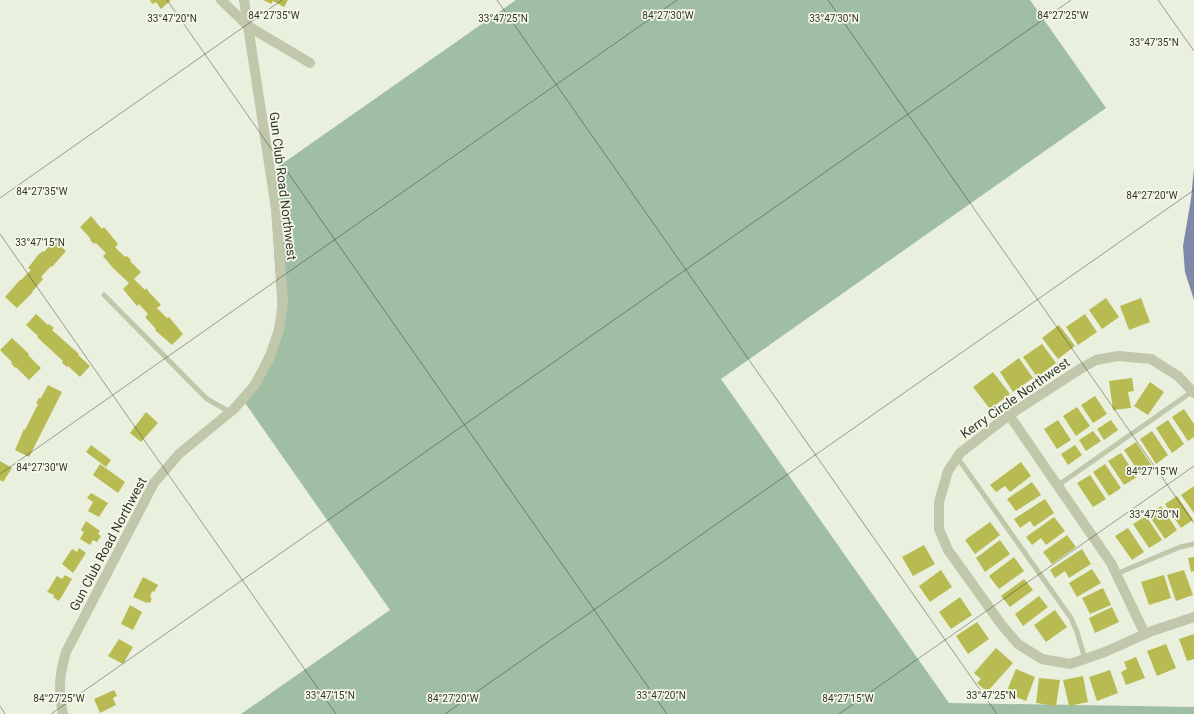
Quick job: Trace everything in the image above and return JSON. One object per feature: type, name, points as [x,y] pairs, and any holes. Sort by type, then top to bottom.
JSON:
[{"type":"street","points":[[221,0],[248,26],[310,63]]},
{"type":"street","name":"Gun Club Road Northwest","points":[[63,714],[60,696],[60,674],[66,652],[154,483],[180,454],[230,412],[254,386],[269,359],[279,330],[283,302],[276,209],[244,0]]},
{"type":"street","name":"Kerry Circle Northwest","points":[[1193,392],[1178,376],[1151,359],[1118,356],[1096,360],[1009,415],[960,453],[948,471],[938,502],[939,528],[948,550],[1001,624],[1018,644],[1042,659],[1070,664],[1105,652],[1145,634],[1194,617]]},
{"type":"street","points":[[1009,415],[1111,563],[1145,634]]},
{"type":"lane","points":[[104,295],[207,399],[230,412]]},
{"type":"lane","points":[[1057,486],[1193,392]]},
{"type":"lane","points":[[957,457],[1070,618],[1077,632],[1085,659]]},
{"type":"lane","points":[[1116,574],[1180,547],[1194,544]]},
{"type":"green space","points":[[516,0],[1030,0],[1106,108],[721,379],[949,703],[1194,707],[1194,714],[241,714],[390,610],[243,400],[279,326],[269,173]]},
{"type":"water","points":[[1194,168],[1194,300],[1185,272],[1183,246],[1191,199]]},
{"type":"building","points":[[171,0],[161,9],[156,2],[153,4],[150,1]]},
{"type":"building","points":[[263,0],[288,0],[284,7],[273,1],[271,4]]},
{"type":"building","points":[[91,216],[102,229],[104,227],[118,244],[115,247],[125,257],[127,256],[141,272],[134,279],[145,290],[146,288],[161,305],[157,308],[167,318],[169,317],[183,334],[172,345],[155,330],[156,329],[145,317],[148,314],[139,304],[137,306],[123,289],[129,283],[103,256],[106,253],[96,243],[94,244],[90,240],[91,239],[80,227]]},
{"type":"building","points":[[54,240],[66,251],[41,277],[43,279],[33,292],[17,308],[5,297],[31,270],[28,268],[38,255],[43,251],[44,252]]},
{"type":"building","points":[[1106,298],[1119,317],[1102,329],[1089,310]]},
{"type":"building","points":[[1141,298],[1150,322],[1129,330],[1120,306]]},
{"type":"building","points":[[36,314],[48,325],[49,324],[54,328],[52,330],[90,366],[80,377],[68,366],[67,367],[62,363],[63,361],[26,325]]},
{"type":"building","points":[[1085,314],[1097,332],[1078,345],[1066,327]]},
{"type":"building","points":[[1059,325],[1075,346],[1058,359],[1042,338]]},
{"type":"building","points":[[12,338],[41,368],[29,380],[16,367],[15,368],[11,363],[12,362],[0,350]]},
{"type":"building","points":[[1042,344],[1056,363],[1037,377],[1023,357]]},
{"type":"building","points":[[1019,358],[1033,378],[1013,392],[1000,372]]},
{"type":"building","points":[[993,372],[1010,394],[990,409],[973,387]]},
{"type":"building","points":[[1132,378],[1134,391],[1128,392],[1131,408],[1113,410],[1109,381]]},
{"type":"building","points":[[1150,382],[1164,392],[1148,415],[1134,406]]},
{"type":"building","points":[[48,385],[62,392],[29,457],[15,450],[24,429],[25,430],[38,404],[36,403],[39,398],[41,398]]},
{"type":"building","points":[[1095,396],[1107,414],[1093,423],[1081,405]]},
{"type":"building","points":[[1077,407],[1090,426],[1076,436],[1063,416]]},
{"type":"building","points":[[1184,409],[1194,424],[1194,437],[1188,441],[1172,417]]},
{"type":"building","points":[[146,412],[158,423],[141,442],[130,433]]},
{"type":"building","points":[[1058,420],[1071,440],[1057,449],[1044,429]]},
{"type":"building","points":[[1111,420],[1118,430],[1104,440],[1097,429]]},
{"type":"building","points":[[1168,420],[1184,444],[1172,453],[1156,428]]},
{"type":"building","points":[[1093,431],[1101,441],[1086,451],[1079,440]]},
{"type":"building","points":[[1152,431],[1168,455],[1156,464],[1140,439]]},
{"type":"building","points":[[1136,442],[1152,466],[1140,474],[1124,450]]},
{"type":"building","points":[[91,445],[111,460],[106,467],[86,452]]},
{"type":"building","points":[[1075,445],[1082,455],[1068,465],[1061,454]]},
{"type":"building","points":[[1121,453],[1137,477],[1124,485],[1108,461]]},
{"type":"building","points":[[0,461],[12,468],[3,482],[0,480]]},
{"type":"building","points":[[1021,462],[1031,476],[1010,492],[1005,486],[996,492],[990,485]]},
{"type":"building","points":[[100,464],[125,482],[118,493],[93,475]]},
{"type":"building","points":[[1105,464],[1121,488],[1109,496],[1093,472]]},
{"type":"building","points":[[1090,475],[1106,499],[1093,507],[1077,483]]},
{"type":"building","points":[[1032,482],[1041,495],[1016,511],[1007,499]]},
{"type":"building","points":[[1194,486],[1194,513],[1181,495]]},
{"type":"building","points":[[91,493],[108,503],[99,517],[88,511],[93,502],[87,498]]},
{"type":"building","points":[[1177,496],[1193,520],[1181,528],[1165,504]]},
{"type":"building","points":[[1045,499],[1054,513],[1034,527],[1030,521],[1020,528],[1014,519]]},
{"type":"building","points":[[1161,506],[1177,530],[1165,539],[1148,514]]},
{"type":"building","points":[[1146,516],[1162,540],[1149,548],[1133,524]]},
{"type":"building","points":[[1054,517],[1065,531],[1046,545],[1041,538],[1032,545],[1026,537]]},
{"type":"building","points":[[86,521],[100,531],[98,534],[101,536],[97,542],[93,540],[90,545],[80,539],[84,532],[81,530]]},
{"type":"building","points":[[990,522],[1000,535],[975,554],[965,540]]},
{"type":"building","points":[[1128,528],[1144,552],[1132,560],[1115,536]]},
{"type":"building","points":[[1067,535],[1076,547],[1052,564],[1043,552]]},
{"type":"building","points":[[1000,540],[1010,554],[985,572],[976,558]]},
{"type":"building","points":[[924,545],[935,564],[913,576],[902,557]]},
{"type":"building","points":[[79,548],[86,553],[73,573],[62,564],[72,549],[77,552]]},
{"type":"building","points":[[1082,549],[1091,564],[1069,578],[1065,571],[1055,578],[1050,570]]},
{"type":"building","points":[[1014,557],[1024,571],[999,589],[989,576]]},
{"type":"building","points":[[1194,557],[1194,571],[1191,572],[1188,558]]},
{"type":"building","points":[[1092,569],[1101,583],[1077,597],[1069,583]]},
{"type":"building","points":[[941,570],[952,587],[930,602],[919,586]]},
{"type":"building","points":[[1184,570],[1193,595],[1176,601],[1167,575]]},
{"type":"building","points":[[65,575],[72,579],[59,601],[53,597],[54,595],[47,592],[57,576],[62,579]]},
{"type":"building","points":[[1164,575],[1171,598],[1149,605],[1141,582]]},
{"type":"building","points":[[143,577],[158,585],[154,592],[152,591],[150,603],[133,597]]},
{"type":"building","points":[[1024,579],[1033,590],[1010,607],[1001,596]]},
{"type":"building","points":[[1103,588],[1111,605],[1090,614],[1082,598]]},
{"type":"building","points":[[1039,596],[1048,607],[1023,626],[1015,614]]},
{"type":"building","points":[[960,597],[972,615],[951,629],[939,612]]},
{"type":"building","points":[[130,605],[142,612],[133,630],[121,624]]},
{"type":"building","points":[[1112,607],[1119,622],[1095,633],[1089,618]]},
{"type":"building","points":[[1055,610],[1067,627],[1046,642],[1034,625]]},
{"type":"building","points":[[977,622],[989,639],[968,654],[956,636]]},
{"type":"building","points":[[1194,634],[1194,659],[1187,661],[1179,639]]},
{"type":"building","points":[[119,639],[133,647],[123,664],[108,656]]},
{"type":"building","points":[[1166,644],[1176,668],[1157,676],[1147,651]]},
{"type":"building","points":[[996,648],[1013,663],[987,692],[977,683],[981,679],[974,673]]},
{"type":"building","points":[[1136,657],[1145,678],[1126,685],[1121,672],[1127,669],[1124,662]]},
{"type":"building","points":[[1016,669],[1035,677],[1026,701],[1006,693]]},
{"type":"building","points":[[1110,670],[1118,693],[1097,701],[1089,677]]},
{"type":"building","points":[[1083,676],[1088,702],[1069,706],[1063,680]]},
{"type":"building","points":[[1039,678],[1060,680],[1056,706],[1036,703]]},
{"type":"building","points":[[114,690],[117,696],[113,698],[116,705],[100,713],[94,699]]}]
